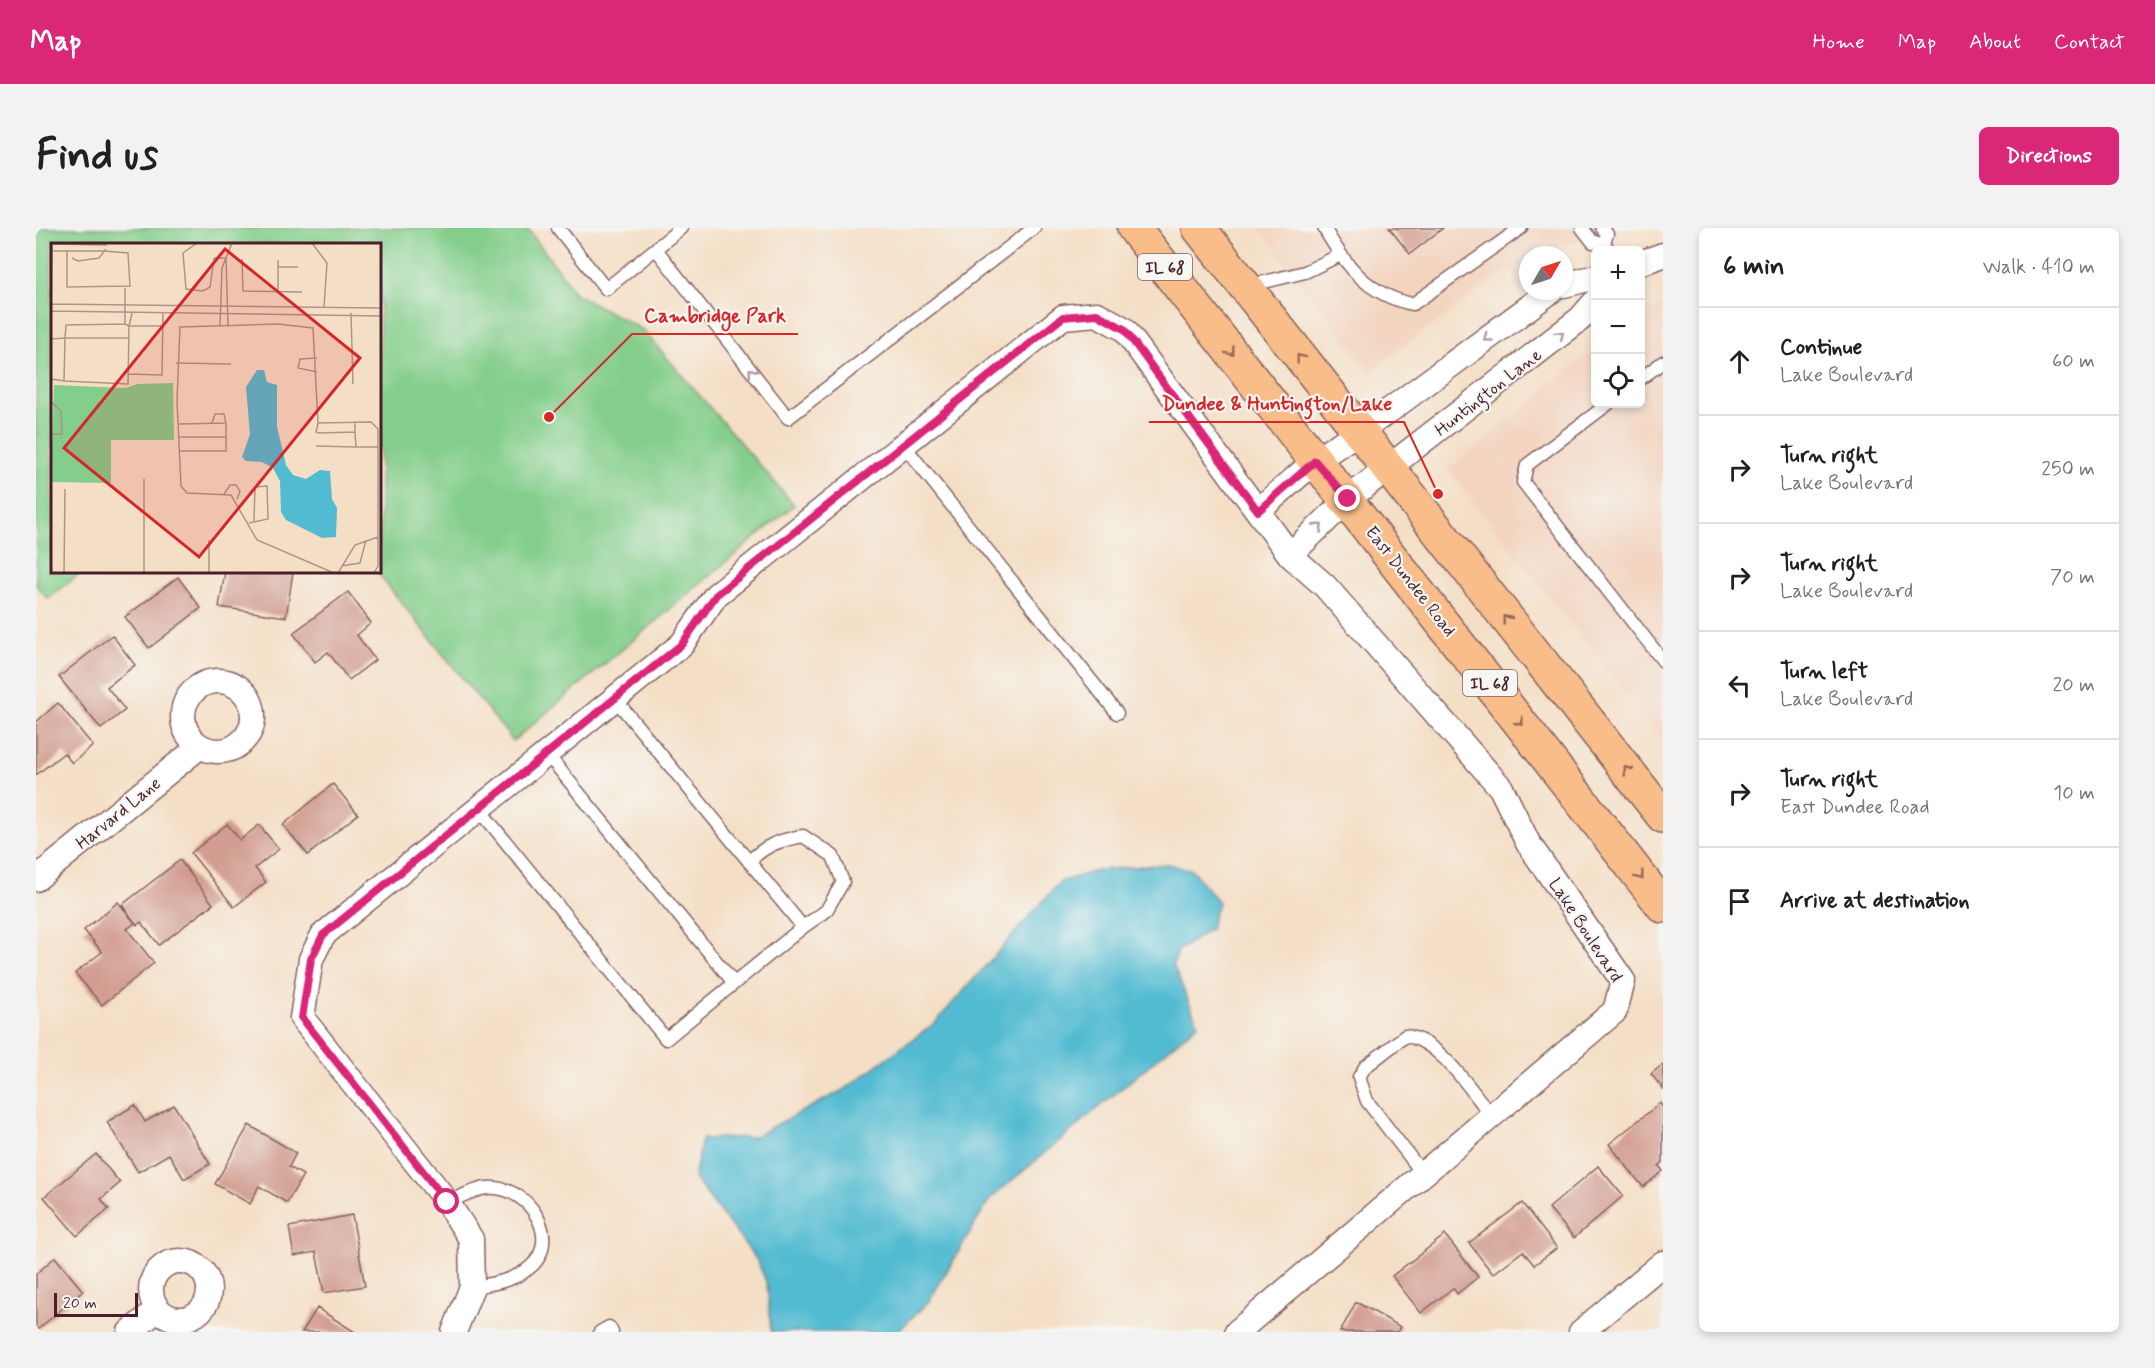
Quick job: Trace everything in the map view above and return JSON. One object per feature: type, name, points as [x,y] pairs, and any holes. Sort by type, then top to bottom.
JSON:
[{"type":"main road","name":"East Dundee Road","points":[[1134,228],[1315,461],[1348,499],[1663,906]]},
{"type":"main road","name":"IL 68","points":[[1199,228],[1388,471],[1663,816]]},
{"type":"street","points":[[1645,262],[1663,255]]},
{"type":"street","points":[[1573,283],[1591,278]]},
{"type":"street","points":[[1258,511],[1315,461],[1390,410],[1539,300]]},
{"type":"street","name":"Huntington Lane","points":[[1348,499],[1388,471],[1580,319],[1591,307]]},
{"type":"street","name":"Lake Boulevard","points":[[454,1332],[472,1287],[471,1239],[447,1202],[302,1018],[311,959],[323,935],[682,644],[716,595],[902,444],[1063,317],[1097,314],[1124,329],[1290,555],[1325,586],[1501,788],[1528,843],[1623,981],[1615,1011],[1237,1332]]},
{"type":"street","points":[[1290,555],[1348,499]]},
{"type":"street","name":"Harvard Lane","points":[[36,879],[199,747]]},
{"type":"street","points":[[1581,1332],[1663,1263]]},
{"type":"street","points":[[130,1332],[158,1309]]},
{"type":"lane","points":[[558,228],[606,290],[681,228]]},
{"type":"lane","points":[[656,249],[788,418],[1032,228]]},
{"type":"lane","points":[[1324,228],[1340,255],[1366,285],[1393,300],[1413,304],[1521,228]]},
{"type":"lane","points":[[1582,228],[1593,242],[1603,246]]},
{"type":"lane","points":[[1602,228],[1607,234],[1606,246]]},
{"type":"lane","points":[[1245,286],[1305,272],[1340,255]]},
{"type":"lane","points":[[1645,376],[1663,362]]},
{"type":"lane","points":[[1603,408],[1527,465],[1523,482],[1663,661]]},
{"type":"lane","points":[[902,444],[1117,712]]},
{"type":"lane","points":[[615,699],[803,927]]},
{"type":"lane","points":[[547,754],[734,983]]},
{"type":"lane","points":[[479,809],[666,1040],[803,927],[826,911],[843,882],[832,856],[803,836],[780,840],[761,849],[749,862]]},
{"type":"lane","points":[[1423,1174],[1367,1101],[1359,1077],[1365,1067],[1405,1036],[1417,1037],[1429,1044],[1448,1063],[1492,1116]]},
{"type":"lane","points":[[447,1202],[487,1188],[515,1193],[531,1205],[542,1225],[542,1251],[526,1271],[503,1281],[472,1287]]},
{"type":"lane","points":[[600,1332],[609,1328],[612,1332]]},
{"type":"shaded area","points":[[1260,228],[1612,228],[1565,246],[1519,246],[1519,267],[1494,280],[1370,372]]},
{"type":"shaded area","points":[[1663,304],[1663,740],[1448,470],[1591,351],[1591,408],[1645,408],[1645,314]]},
{"type":"green space","points":[[36,228],[527,228],[576,294],[643,330],[794,505],[513,741],[378,573],[381,573],[381,243],[51,243],[51,573],[81,573],[48,599],[36,585]]},
{"type":"water","points":[[1168,864],[1192,870],[1218,902],[1210,929],[1178,951],[1173,965],[1198,1024],[990,1199],[929,1301],[897,1332],[771,1332],[767,1284],[757,1260],[694,1178],[702,1139],[753,1137],[845,1089],[936,1022],[1060,882],[1099,870]]},
{"type":"building","points":[[1389,228],[1443,228],[1410,254]]},
{"type":"building","points":[[225,573],[293,573],[286,617],[219,607]]},
{"type":"building","points":[[178,577],[201,608],[149,648],[125,617]]},
{"type":"building","points":[[348,592],[371,623],[357,635],[375,660],[349,680],[328,652],[315,662],[293,633]]},
{"type":"building","points":[[112,635],[135,665],[107,687],[125,710],[101,729],[59,677]]},
{"type":"building","points":[[58,703],[93,746],[72,763],[64,753],[36,775],[36,722]]},
{"type":"building","points":[[333,784],[358,814],[308,855],[283,825]]},
{"type":"building","points":[[227,824],[240,840],[259,825],[279,849],[255,868],[266,882],[234,907],[191,853]]},
{"type":"building","points":[[180,860],[213,904],[159,945],[141,922],[137,925],[122,905]]},
{"type":"building","points":[[118,902],[135,923],[127,929],[154,963],[102,1005],[75,973],[102,952],[84,930]]},
{"type":"building","points":[[1663,1064],[1663,1089],[1651,1074]]},
{"type":"building","points":[[1660,1103],[1663,1108],[1663,1162],[1659,1166],[1663,1171],[1643,1187],[1609,1144]]},
{"type":"building","points":[[135,1105],[145,1122],[174,1105],[210,1164],[184,1179],[169,1154],[138,1172],[107,1122]]},
{"type":"building","points":[[249,1125],[296,1153],[289,1167],[303,1175],[287,1203],[259,1186],[250,1204],[215,1184]]},
{"type":"building","points":[[96,1154],[120,1183],[101,1199],[109,1209],[77,1236],[44,1197]]},
{"type":"building","points":[[1598,1166],[1623,1196],[1574,1238],[1549,1208]]},
{"type":"building","points":[[1522,1203],[1557,1248],[1534,1265],[1523,1251],[1493,1274],[1469,1243]]},
{"type":"building","points":[[352,1215],[365,1286],[324,1293],[316,1252],[294,1256],[289,1227]]},
{"type":"building","points":[[1445,1235],[1478,1277],[1457,1294],[1453,1288],[1421,1313],[1392,1276]]},
{"type":"building","points":[[55,1257],[83,1291],[36,1331],[36,1274]]},
{"type":"building","points":[[1356,1302],[1401,1327],[1398,1332],[1340,1332]]},
{"type":"building","points":[[317,1308],[355,1332],[302,1332]]},
{"type":"place","name":"Cambridge Park","points":[[549,417]]},
{"type":"place","name":"Dundee & Huntington/Lake","points":[[1438,494]]},
{"type":"route","points":[[447,1202],[302,1018],[311,959],[323,935],[682,644],[716,595],[1063,317],[1097,314],[1124,329],[1258,511],[1315,461],[1348,499]]}]
